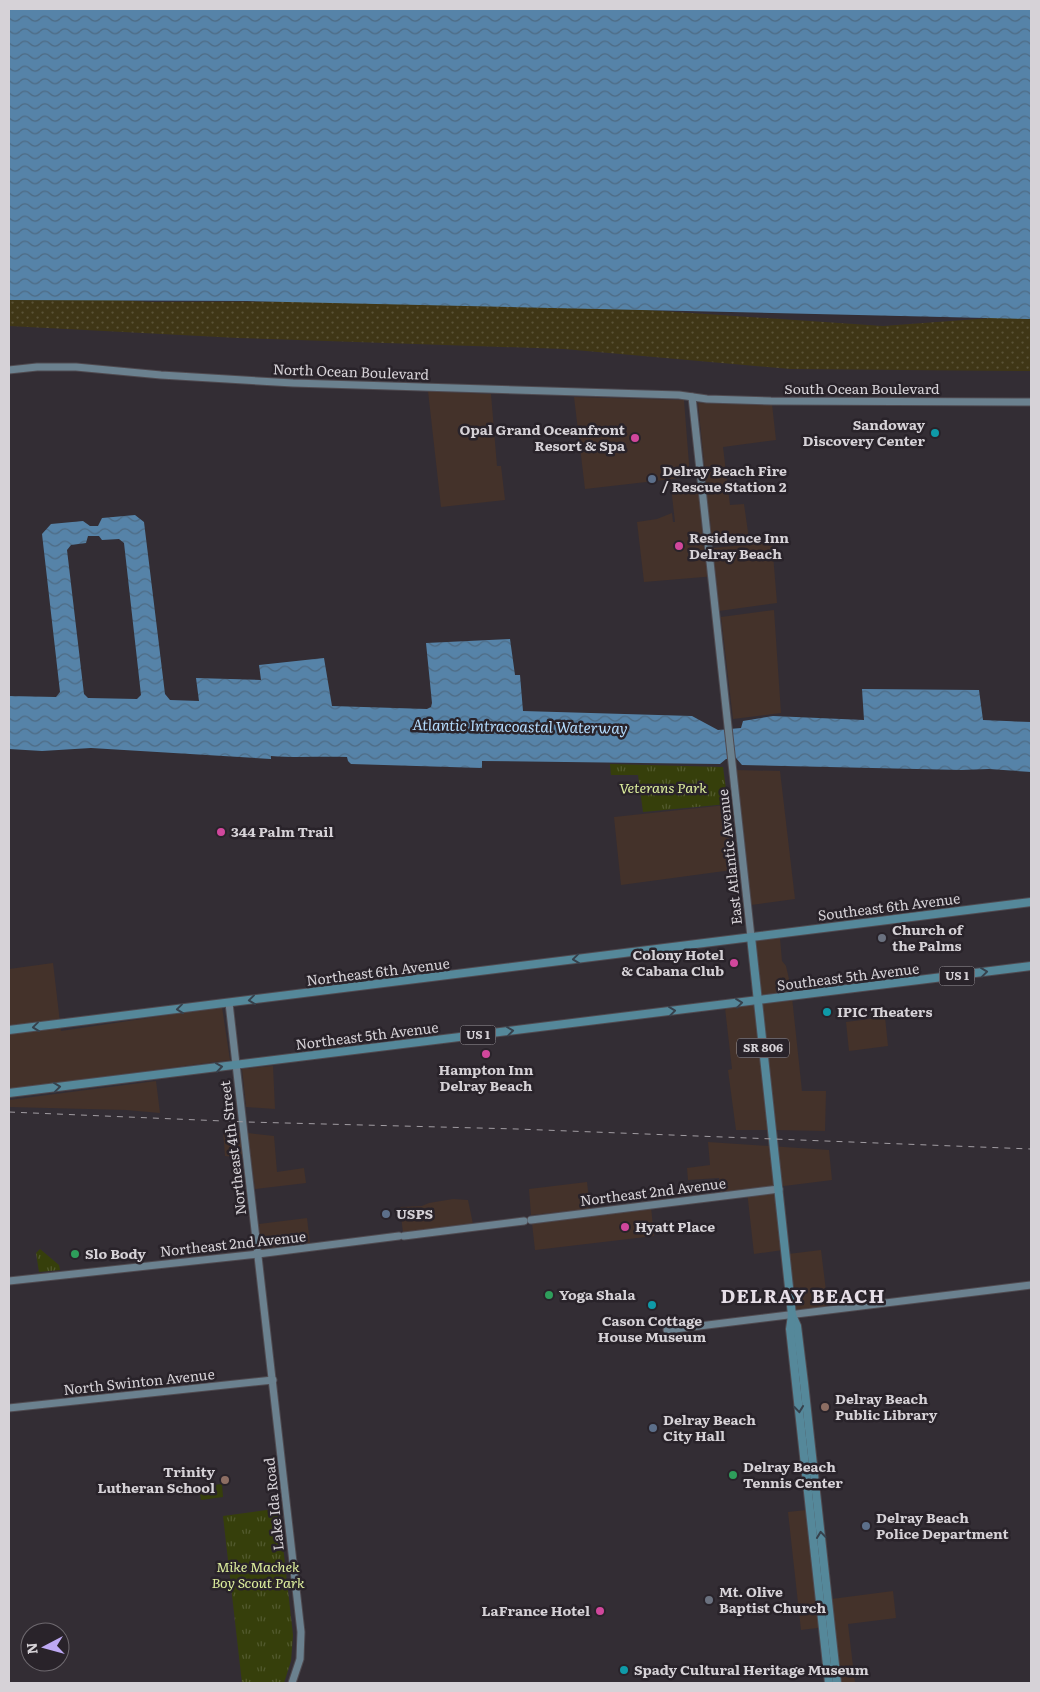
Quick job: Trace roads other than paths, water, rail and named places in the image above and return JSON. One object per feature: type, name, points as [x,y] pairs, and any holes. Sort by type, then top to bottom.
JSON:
[{"type":"main road","name":"Southeast 6th Avenue","points":[[751,937],[1031,902]]},
{"type":"main road","name":"East Atlantic Avenue","points":[[751,937],[792,1315]]},
{"type":"main road","name":"Northeast 6th Avenue","points":[[9,1030],[751,937]]},
{"type":"main road","name":"Southeast 5th Avenue","points":[[758,1001],[1031,966]]},
{"type":"main road","name":"Northeast 5th Avenue","points":[[9,1093],[758,1001]]},
{"type":"main road","name":"SR 806","points":[[792,1315],[790,1329],[794,1367],[804,1387],[837,1683]]},
{"type":"main road","name":"SR 806","points":[[792,1315],[797,1326],[799,1378],[814,1548],[829,1683]]},
{"type":"main road","points":[[814,1548],[818,1561],[824,1566]]},
{"type":"main road","points":[[816,1568],[823,1574],[826,1584]]},
{"type":"street","name":"North Ocean Boulevard","points":[[9,370],[76,366],[293,383],[692,397]]},
{"type":"street","name":"South Ocean Boulevard","points":[[692,397],[770,401],[1031,402]]},
{"type":"street","name":"East Atlantic Avenue","points":[[692,397],[751,937]]},
{"type":"street","name":"Northeast 4th Street","points":[[228,1003],[273,1380]]},
{"type":"street","name":"Northeast 2nd Avenue","points":[[9,1281],[258,1254],[779,1189]]},
{"type":"street","points":[[667,1330],[1031,1285]]},
{"type":"street","name":"North Swinton Avenue","points":[[9,1408],[273,1380]]},
{"type":"street","name":"Lake Ida Road","points":[[273,1380],[301,1632],[300,1658],[292,1683]]},
{"type":"water","points":[[9,9],[1031,9],[1031,319],[247,301],[9,300]]},
{"type":"water","name":"Atlantic Intracoastal Waterway","points":[[135,515],[144,522],[165,694],[170,700],[199,701],[196,678],[261,680],[259,665],[324,658],[332,706],[427,709],[431,707],[432,703],[426,643],[510,639],[515,675],[520,675],[523,711],[692,716],[718,730],[741,728],[743,721],[773,716],[864,720],[862,689],[979,690],[983,720],[1031,722],[1031,772],[989,769],[742,765],[736,758],[726,759],[720,764],[482,761],[482,768],[351,764],[347,757],[271,756],[271,759],[91,748],[42,751],[9,749],[9,696],[56,697],[60,692],[42,534],[51,524],[83,521],[90,526],[98,526],[102,518]],"holes":[[[88,536],[99,536],[102,540],[119,539],[124,543],[141,695],[137,699],[88,698],[84,694],[67,550],[71,545],[86,543]]]},
{"type":"railway","points":[[9,1112],[1031,1149]]},
{"type":"place","name":"Sandoway Discovery Center","points":[[935,433]]},
{"type":"place","name":"Opal Grand Oceanfront Resort & Spa","points":[[635,438]]},
{"type":"place","name":"Delray Beach Fire / Rescue Station 2","points":[[652,479]]},
{"type":"place","name":"Residence Inn Delray Beach","points":[[679,546]]},
{"type":"place","name":"344 Palm Trail","points":[[221,832]]},
{"type":"place","name":"Church of the Palms","points":[[882,938]]},
{"type":"place","name":"Colony Hotel & Cabana Club","points":[[734,963]]},
{"type":"place","name":"IPIC Theaters","points":[[827,1012]]},
{"type":"place","name":"Hampton Inn Delray Beach","points":[[486,1054]]},
{"type":"place","name":"USPS","points":[[386,1214]]},
{"type":"place","name":"Hyatt Place","points":[[625,1227]]},
{"type":"place","name":"Slo Body","points":[[75,1254]]},
{"type":"place","name":"Yoga Shala","points":[[549,1295]]},
{"type":"place","name":"Cason Cottage House Museum","points":[[652,1305]]},
{"type":"place","name":"Delray Beach Public Library","points":[[825,1407]]},
{"type":"place","name":"Delray Beach City Hall","points":[[653,1428]]},
{"type":"place","name":"Delray Beach Tennis Center","points":[[733,1475]]},
{"type":"place","name":"Trinity Lutheran School","points":[[225,1480]]},
{"type":"place","name":"Delray Beach Police Department","points":[[866,1526]]},
{"type":"place","name":"Mt. Olive Baptist Church","points":[[709,1600]]},
{"type":"place","name":"LaFrance Hotel","points":[[600,1611]]},
{"type":"place","name":"Spady Cultural Heritage Museum","points":[[624,1670]]},
{"type":"district","name":"DELRAY BEACH","points":[[803,1296]]},
{"type":"park label","name":"Veterans Park","points":[[663,788]]},
{"type":"park label","name":"Mike Machek Boy Scout Park","points":[[258,1575]]}]
